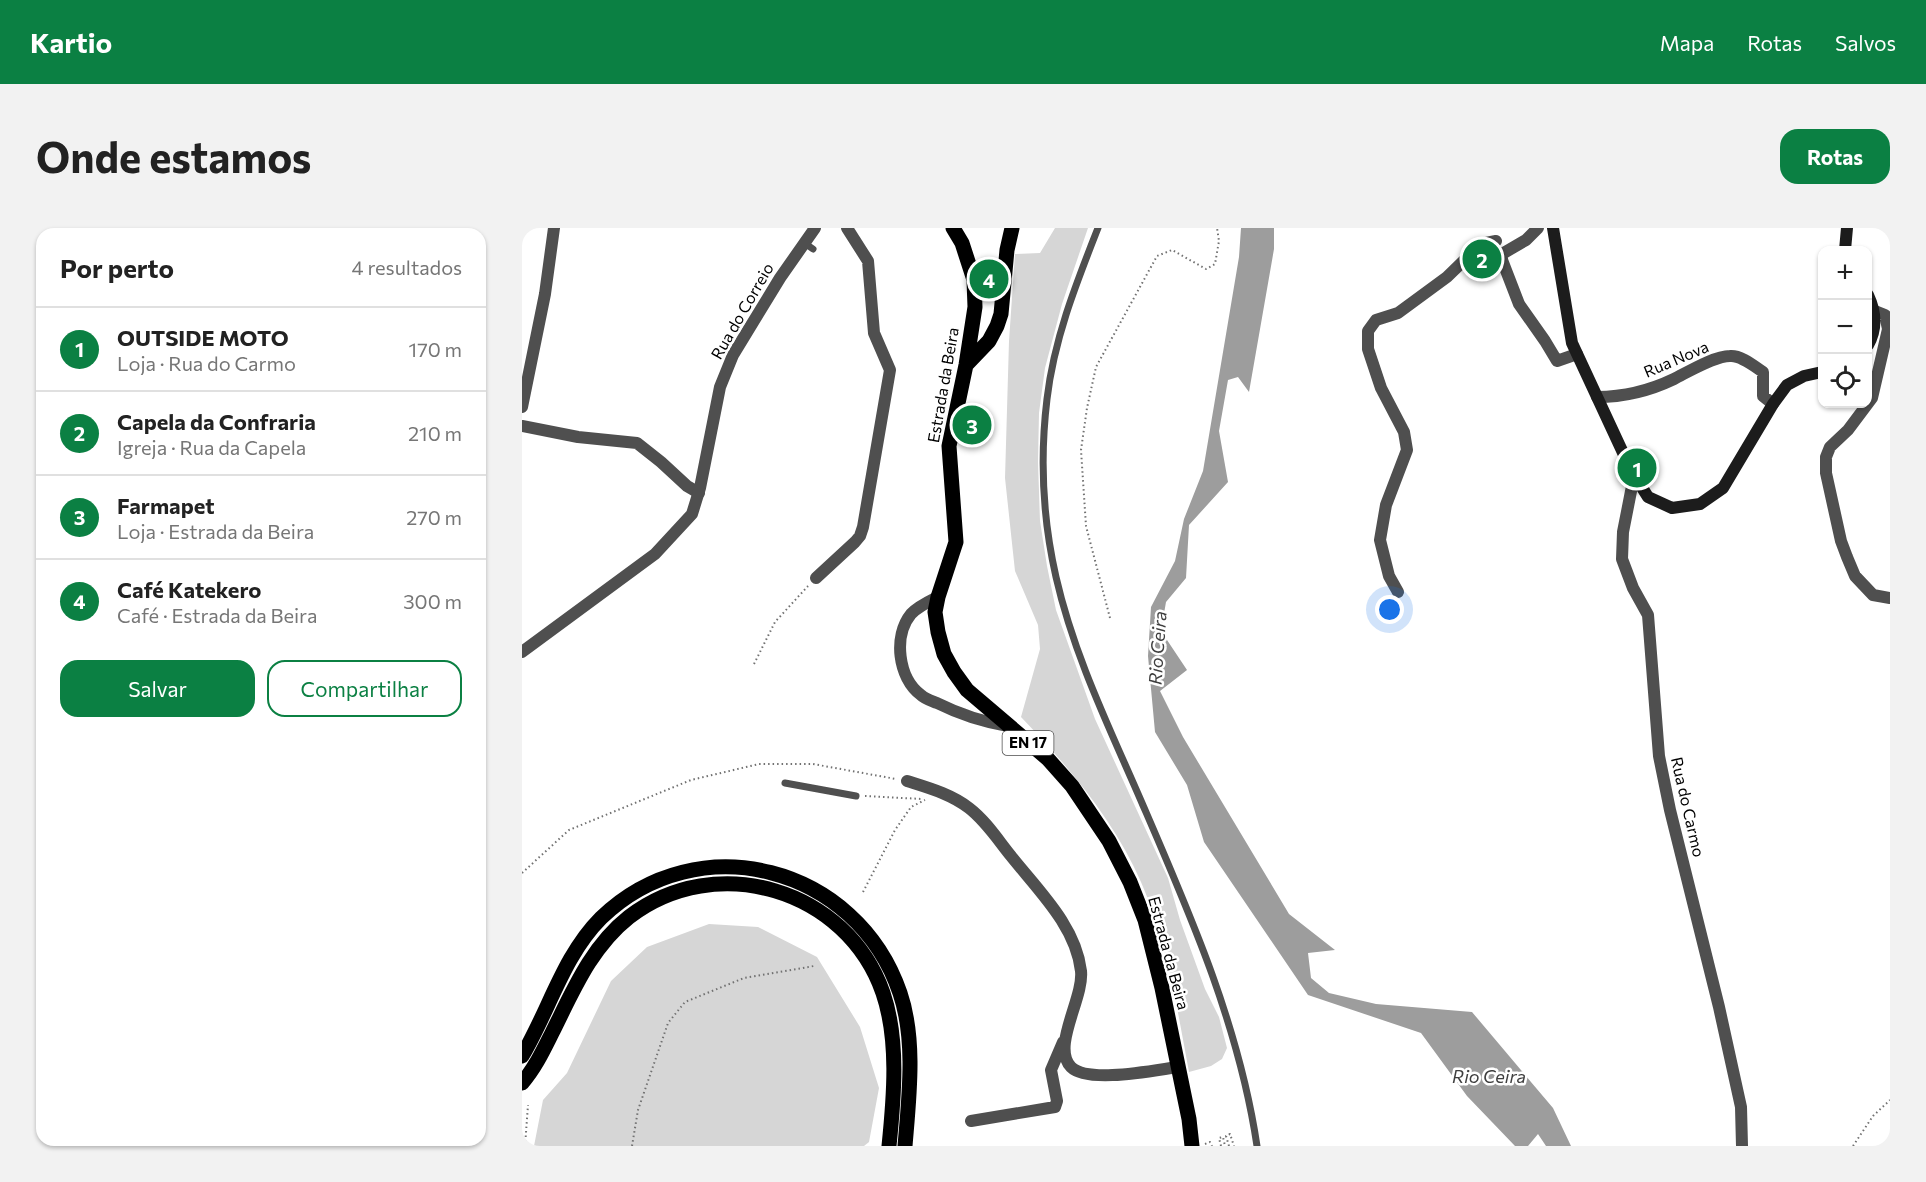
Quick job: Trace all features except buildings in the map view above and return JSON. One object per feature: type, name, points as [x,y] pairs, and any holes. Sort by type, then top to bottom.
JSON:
[{"type":"main road","name":"Estrada da Beira","points":[[954,228],[962,243],[974,280],[975,307],[966,365],[949,446],[956,542],[938,597],[935,612],[938,632],[949,663],[967,690],[1048,759],[1072,786],[1109,841],[1130,882],[1145,920],[1162,988],[1190,1119],[1192,1146]]},
{"type":"main road","points":[[966,365],[990,341],[1001,314],[1007,250],[1012,228]]},
{"type":"main road","points":[[1553,228],[1572,343],[1634,476],[1648,497],[1672,508],[1700,504],[1723,488],[1773,404],[1787,385],[1804,376],[1818,373]]},
{"type":"main road","points":[[1845,246],[1847,228]]},
{"type":"main road","points":[[1870,300],[1875,311],[1875,326],[1872,334]]},
{"type":"main road","points":[[972,322],[980,334],[990,341]]},
{"type":"main road","points":[[522,1056],[574,953],[591,930],[613,908],[644,887],[682,873],[722,866],[763,870],[808,887],[843,908],[858,921],[884,957],[900,993],[908,1029],[908,1100],[905,1146]]},
{"type":"main road","points":[[522,1083],[540,1058],[585,968],[601,945],[618,927],[644,907],[685,889],[717,884],[753,885],[786,894],[829,917],[851,938],[874,972],[887,1006],[892,1040],[893,1082],[889,1146]]},
{"type":"main road","name":"Estrada da Beira","points":[[1190,1119],[1202,1146]]},
{"type":"street","points":[[522,407],[545,294],[554,228]]},
{"type":"street","name":"Rua do Correio","points":[[522,652],[655,554],[692,514],[720,387],[734,355],[780,278],[808,246],[814,228]]},
{"type":"street","points":[[816,578],[855,542],[863,527],[890,370],[874,333],[868,261],[848,228]]},
{"type":"street","points":[[1491,228],[1519,304],[1557,361],[1577,354]]},
{"type":"street","points":[[1502,254],[1526,240],[1538,228]]},
{"type":"street","points":[[1398,592],[1389,576],[1380,540],[1386,506],[1407,450],[1404,432],[1381,388],[1368,349],[1368,331],[1376,320],[1398,312],[1447,277],[1481,244],[1496,241]]},
{"type":"street","points":[[1875,311],[1885,315],[1888,329],[1872,398],[1848,430],[1830,447],[1826,457],[1826,473],[1841,541],[1855,576],[1873,595],[1890,598]]},
{"type":"street","name":"Rua Nova","points":[[1597,397],[1628,395],[1671,381],[1713,361],[1730,356],[1740,358],[1763,372],[1763,396],[1773,404]]},
{"type":"street","points":[[522,426],[578,437],[637,443],[687,486],[699,490]]},
{"type":"street","name":"Rua do Carmo","points":[[1634,476],[1623,532],[1622,559],[1647,615],[1659,756],[1741,1107],[1743,1146]]},
{"type":"street","points":[[938,597],[921,605],[909,616],[902,635],[900,660],[908,680],[920,695],[952,711],[979,721],[1008,726]]},
{"type":"street","points":[[908,781],[944,793],[970,808],[985,823],[1065,926],[1078,959],[1081,980],[1072,1016],[1052,1070],[1058,1101],[1055,1107],[971,1121]]},
{"type":"street","points":[[1064,1040],[1067,1062],[1072,1069],[1083,1074],[1118,1075],[1178,1067]]},
{"type":"lane","points":[[1098,228],[1062,326],[1053,360],[1047,398],[1044,482],[1052,556],[1069,624],[1086,673],[1180,892],[1219,994],[1247,1091],[1257,1146]]},
{"type":"lane","points":[[785,783],[856,796]]},
{"type":"path","points":[[1110,618],[1086,526],[1081,450],[1096,367],[1157,256],[1172,250],[1206,269],[1215,264],[1219,241],[1217,228]]},
{"type":"path","points":[[754,664],[775,622],[816,578]]},
{"type":"path","points":[[522,873],[569,831],[691,780],[759,764],[813,764],[908,781]]},
{"type":"path","points":[[856,796],[927,799],[911,807],[895,830],[863,892]]},
{"type":"path","points":[[632,1146],[638,1110],[668,1023],[685,1002],[744,978],[814,966]]},
{"type":"path","points":[[1853,1146],[1873,1116],[1890,1100]]},
{"type":"path","points":[[525,1146],[528,1105]]},
{"type":"path","points":[[1225,1146],[1226,1136],[1230,1134],[1234,1146]]},
{"type":"shaded area","points":[[1055,228],[1088,228],[1062,304],[1045,368],[1039,413],[1040,521],[1047,566],[1056,610],[1095,719],[1168,878],[1180,920],[1205,989],[1219,1017],[1227,1048],[1222,1059],[1211,1066],[1189,1072],[1158,928],[1141,882],[1104,815],[1073,774],[1021,717],[1040,649],[1038,625],[1015,571],[1005,478],[1009,341],[1015,254],[1040,253]]},
{"type":"shaded area","points":[[709,924],[758,927],[817,957],[860,1027],[879,1088],[869,1142],[864,1146],[534,1146],[543,1100],[567,1073],[611,981],[647,947]]},
{"type":"water","name":"Rio Ceira","points":[[1241,228],[1274,228],[1274,249],[1249,392],[1238,377],[1228,380],[1219,431],[1228,482],[1189,525],[1186,578],[1166,602],[1161,631],[1187,670],[1160,691],[1183,737],[1289,914],[1335,950],[1308,953],[1311,978],[1329,993],[1376,1004],[1472,1012],[1553,1108],[1571,1146],[1546,1146],[1538,1134],[1528,1146],[1515,1146],[1467,1096],[1421,1033],[1308,995],[1204,842],[1187,785],[1155,732],[1148,656],[1151,607],[1175,561],[1184,519],[1203,471],[1239,257]]},
{"type":"place","name":"Capela da Confraria","points":[[1482,259]]},
{"type":"place","name":"Café Katekero","points":[[989,279]]},
{"type":"place","name":"Farmapet","points":[[972,425]]},
{"type":"place","name":"OUTSIDE MOTO","points":[[1637,468]]}]
